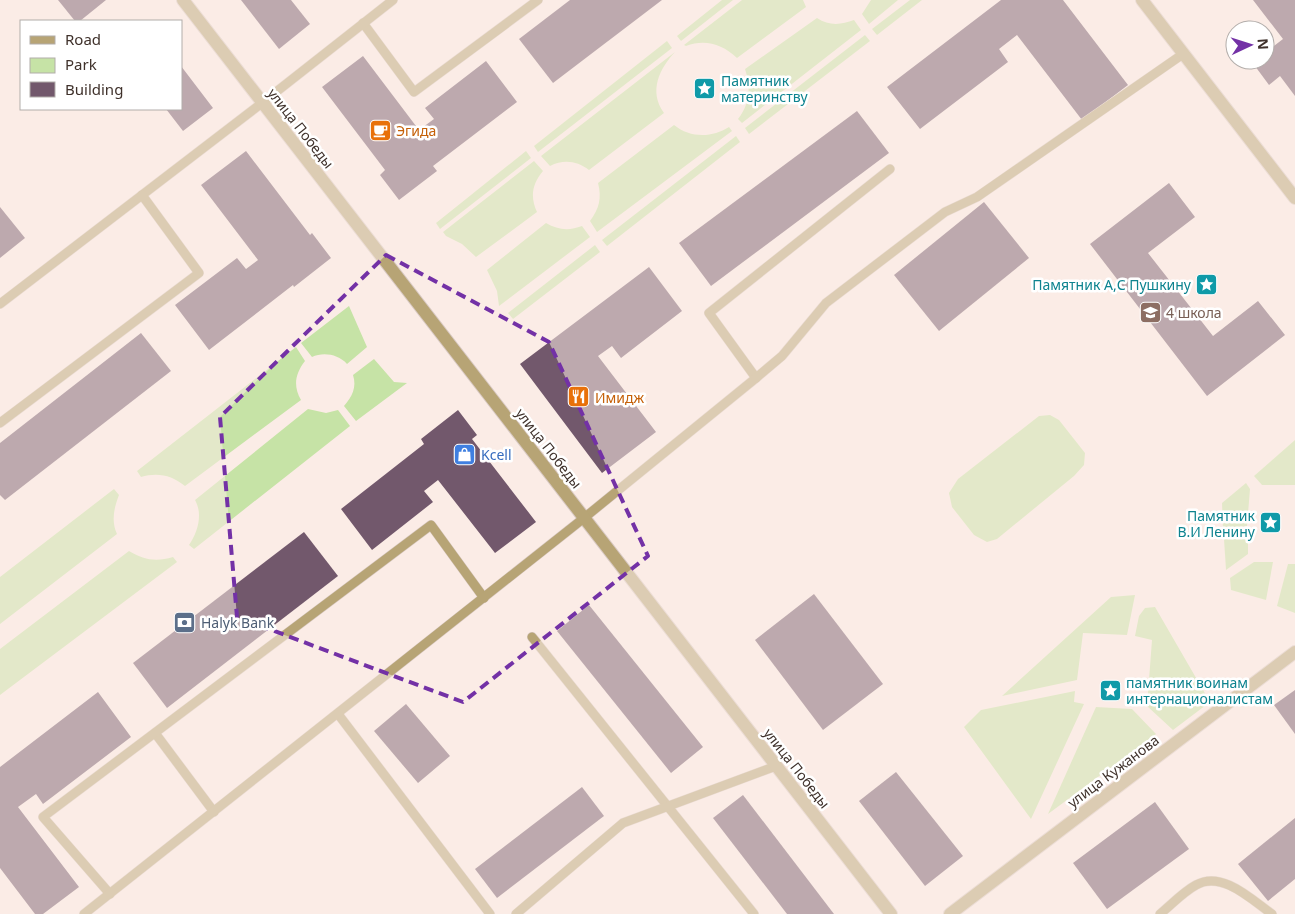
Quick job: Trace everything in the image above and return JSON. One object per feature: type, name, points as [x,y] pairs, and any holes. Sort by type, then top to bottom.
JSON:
[{"type":"street","name":"улица Победы","points":[[183,0],[891,914]]},
{"type":"street","points":[[1142,0],[1295,198]]},
{"type":"street","name":"улица Кужанова","points":[[950,914],[1295,652]]},
{"type":"lane","points":[[0,304],[393,0]]},
{"type":"lane","points":[[363,23],[414,92],[538,0]]},
{"type":"lane","points":[[84,914],[484,598],[756,378],[782,356],[826,304],[896,248],[945,212],[977,197],[1183,54]]},
{"type":"lane","points":[[756,378],[709,313],[890,169]]},
{"type":"lane","points":[[0,423],[199,274],[142,195]]},
{"type":"lane","points":[[110,894],[43,817],[430,525],[484,598]]},
{"type":"lane","points":[[532,636],[754,914]]},
{"type":"lane","points":[[338,714],[490,914]]},
{"type":"lane","points":[[155,733],[214,812]]},
{"type":"lane","points":[[516,914],[623,823],[776,766]]},
{"type":"lane","points":[[1160,914],[1197,884],[1209,881],[1225,883],[1237,889],[1272,914]]},
{"type":"highlighted area","points":[[386,255],[549,342],[648,556],[463,702],[237,617],[220,417]]},
{"type":"green space","points":[[722,0],[733,0],[681,41],[677,36]]},
{"type":"green space","points":[[742,0],[803,0],[806,7],[737,58],[725,49],[713,44],[684,45]]},
{"type":"green space","points":[[871,0],[898,0],[869,24],[862,14]]},
{"type":"green space","points":[[910,0],[922,0],[877,35],[872,29]]},
{"type":"green space","points":[[817,18],[835,24],[854,20],[861,30],[742,123],[738,119],[745,107],[749,89],[745,69]]},
{"type":"green space","points":[[865,35],[870,41],[749,134],[745,128]]},
{"type":"green space","points":[[667,41],[672,48],[538,152],[534,146]]},
{"type":"green space","points":[[675,52],[665,65],[656,88],[659,105],[664,113],[589,170],[570,162],[560,162],[550,166],[541,156]]},
{"type":"green space","points":[[674,125],[687,132],[701,135],[722,131],[729,127],[732,131],[597,232],[590,221],[599,203],[598,183]]},
{"type":"green space","points":[[736,136],[740,142],[607,246],[602,240]]},
{"type":"green space","points":[[526,151],[531,158],[440,229],[436,223]]},
{"type":"green space","points":[[534,161],[543,171],[536,181],[533,191],[533,201],[537,212],[476,257],[462,244],[446,236],[443,232]]},
{"type":"green space","points":[[546,223],[564,229],[582,226],[590,237],[499,306],[497,291],[487,270]]},
{"type":"green space","points":[[595,245],[600,252],[513,319],[508,313]]},
{"type":"green space","points":[[349,306],[367,347],[347,364],[339,358],[330,355],[312,357],[301,343]]},
{"type":"green space","points":[[296,347],[305,361],[296,380],[298,395],[301,400],[185,486],[170,477],[153,475],[141,477],[137,471]]},
{"type":"green space","points":[[374,359],[394,382],[407,383],[356,421],[344,406],[353,392],[353,375]]},
{"type":"green space","points":[[308,409],[326,413],[338,410],[350,426],[194,549],[189,545],[195,534],[199,517],[195,500]]},
{"type":"green space","points":[[1050,415],[1059,420],[1085,453],[1084,465],[1074,476],[997,539],[987,542],[974,535],[952,507],[949,493],[958,479],[1039,416]]},
{"type":"green space","points":[[1295,440],[1295,485],[1262,485],[1254,476]]},
{"type":"green space","points":[[1246,483],[1250,489],[1247,526],[1223,529],[1222,503]]},
{"type":"green space","points":[[114,489],[119,495],[114,514],[117,534],[0,624],[0,577]]},
{"type":"green space","points":[[1248,538],[1248,554],[1226,570],[1224,539]]},
{"type":"green space","points":[[129,551],[150,559],[173,557],[177,562],[0,695],[0,649]]},
{"type":"green space","points":[[1254,562],[1273,562],[1266,600],[1231,590],[1230,578]]},
{"type":"green space","points":[[1288,564],[1295,564],[1295,613],[1277,606]]},
{"type":"green space","points":[[1135,595],[1127,635],[1083,633],[1077,680],[1002,696],[1111,597]]},
{"type":"green space","points":[[1155,607],[1210,702],[1173,730],[1147,706],[1152,640],[1135,636],[1139,616],[1145,608]]},
{"type":"green space","points":[[1075,691],[1074,702],[1084,704],[1031,819],[964,727],[981,710]]},
{"type":"green space","points":[[1096,707],[1132,709],[1156,734],[1048,814]]},
{"type":"building","points":[[58,0],[106,0],[81,20],[74,20]]},
{"type":"building","points":[[241,0],[291,0],[310,24],[279,49]]},
{"type":"building","points":[[570,0],[662,0],[553,83],[519,39]]},
{"type":"building","points":[[1001,0],[1063,0],[1128,85],[1082,120],[1017,35],[999,49],[1008,62],[920,129],[887,87]]},
{"type":"building","points":[[1253,0],[1295,0],[1295,96],[1280,76],[1269,85],[1258,70],[1275,70],[1275,45],[1283,39],[1275,29],[1275,20],[1268,20]]},
{"type":"building","points":[[363,56],[419,130],[434,119],[425,108],[486,61],[517,102],[433,166],[437,171],[399,200],[380,175],[385,170],[322,87]]},
{"type":"building","points":[[182,67],[213,108],[183,131],[167,110],[182,110]]},
{"type":"building","points":[[857,111],[889,153],[711,286],[679,243]]},
{"type":"building","points":[[246,151],[310,235],[312,233],[331,258],[209,350],[175,305],[237,258],[246,269],[258,260],[201,185]]},
{"type":"building","points":[[1169,183],[1195,217],[1148,253],[1213,336],[1258,301],[1285,335],[1207,396],[1090,244]]},
{"type":"building","points":[[984,202],[1029,258],[939,331],[894,275]]},
{"type":"building","points":[[0,207],[25,238],[0,258]]},
{"type":"building","points":[[649,267],[682,311],[621,358],[612,346],[598,356],[656,432],[602,473],[520,364]]},
{"type":"building","points":[[141,333],[171,371],[5,500],[0,495],[0,443]]},
{"type":"building","points":[[458,410],[477,435],[472,439],[536,522],[495,553],[438,480],[424,491],[433,502],[372,550],[341,509],[424,444],[421,439]]},
{"type":"building","points":[[304,532],[338,576],[167,708],[133,663]]},
{"type":"building","points":[[814,594],[883,684],[823,730],[755,640]]},
{"type":"building","points":[[589,605],[703,747],[671,773],[557,631]]},
{"type":"building","points":[[1295,690],[1295,734],[1274,705]]},
{"type":"building","points":[[98,692],[131,737],[43,804],[36,794],[18,807],[79,887],[43,914],[35,914],[0,868],[0,767]]},
{"type":"building","points":[[406,704],[450,756],[418,783],[374,731]]},
{"type":"building","points":[[896,772],[963,856],[925,886],[859,801]]},
{"type":"building","points":[[582,787],[604,816],[497,898],[475,869]]},
{"type":"building","points":[[743,795],[834,914],[787,914],[713,818]]},
{"type":"building","points":[[1155,802],[1189,849],[1107,909],[1073,863]]},
{"type":"building","points":[[1295,818],[1295,879],[1268,901],[1238,864]]},
{"type":"place","name":"Памятник материнству","points":[[705,88]]},
{"type":"place","name":"Эгида","points":[[380,130]]},
{"type":"place","name":"Памятник А,С Пушкину","points":[[1207,284]]},
{"type":"place","name":"4 школа","points":[[1150,312]]},
{"type":"place","name":"Имидж","points":[[579,397]]},
{"type":"place","name":"Kcell","points":[[465,454]]},
{"type":"place","name":"Памятник В.И Ленину","points":[[1271,523]]},
{"type":"place","name":"Halyk Bank","points":[[185,622]]},
{"type":"place","name":"памятник воинам интернационалистам","points":[[1110,690]]}]
